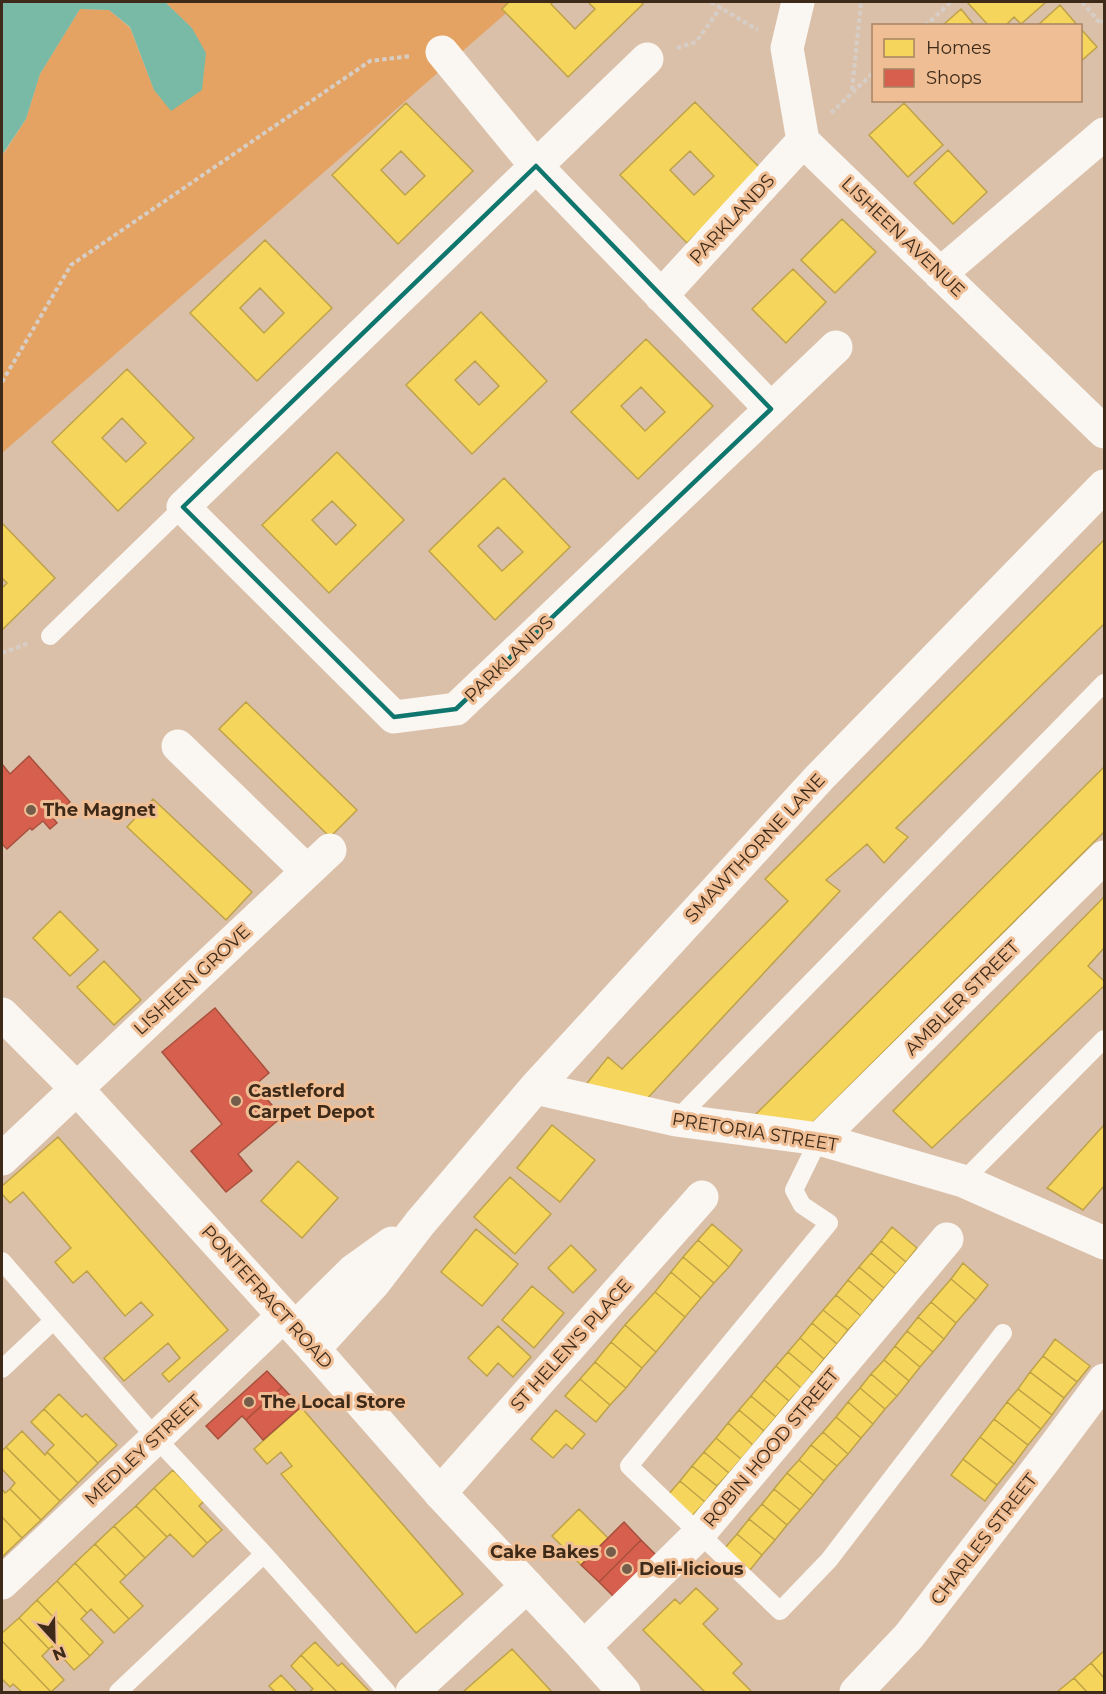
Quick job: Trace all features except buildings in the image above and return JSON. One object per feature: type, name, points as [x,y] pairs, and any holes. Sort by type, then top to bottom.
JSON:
[{"type":"street","points":[[798,2],[787,48],[803,141]]},
{"type":"street","points":[[442,52],[536,166],[771,410]]},
{"type":"street","points":[[183,507],[647,59]]},
{"type":"street","points":[[940,274],[1104,134]]},
{"type":"street","name":"LISHEEN AVENUE","points":[[803,141],[1104,432]]},
{"type":"street","name":"PARKLANDS","points":[[661,296],[803,141]]},
{"type":"street","name":"PARKLANDS","points":[[183,507],[394,717],[456,709],[837,347]]},
{"type":"street","name":"SMAWTHORNE LANE","points":[[297,1331],[374,1283],[420,1222],[535,1088],[819,778],[1104,486]]},
{"type":"street","name":"LISHEEN GROVE","points":[[2,1159],[319,861],[178,746]]},
{"type":"street","name":"AMBLER STREET","points":[[819,1138],[1104,857]]},
{"type":"street","name":"PONTEFRACT ROAD","points":[[2,1014],[76,1089],[297,1331],[440,1493],[585,1647],[624,1692]]},
{"type":"street","name":"PRETORIA STREET","points":[[535,1088],[676,1120],[819,1138],[963,1181],[1102,1236]]},
{"type":"street","name":"ST HELEN'S PLACE","points":[[440,1493],[702,1197]]},
{"type":"street","name":"ROBIN HOOD STREET","points":[[585,1647],[699,1534],[947,1239]]},
{"type":"street","name":"MEDLEY STREET","points":[[2,1583],[156,1438],[297,1331]]},
{"type":"street","name":"CHARLES STREET","points":[[856,1692],[909,1636],[1104,1380]]},
{"type":"street","points":[[412,1692],[527,1586]]},
{"type":"lane","points":[[50,636],[183,507]]},
{"type":"lane","points":[[676,1120],[1104,683]]},
{"type":"lane","points":[[963,1181],[1104,1039]]},
{"type":"lane","points":[[819,1138],[794,1190],[802,1205],[829,1223],[629,1466],[780,1611],[829,1560],[1003,1333]]},
{"type":"lane","points":[[2,1261],[156,1438],[264,1554],[387,1692]]},
{"type":"lane","points":[[2,1370],[53,1321]]},
{"type":"lane","points":[[118,1692],[264,1554]]},
{"type":"path","points":[[711,2],[787,48]]},
{"type":"path","points":[[851,91],[861,2]]},
{"type":"path","points":[[927,24],[951,2]]},
{"type":"path","points":[[1082,2],[1101,24],[1104,21]]},
{"type":"path","points":[[647,59],[696,42],[721,7]]},
{"type":"path","points":[[2,382],[71,265],[370,61],[442,52]]},
{"type":"path","points":[[803,141],[851,91],[872,73]]},
{"type":"highlighted area","points":[[536,166],[771,409],[456,709],[394,717],[183,507]]},
{"type":"shaded area","points":[[165,2],[519,2],[2,453],[2,154],[26,119],[40,74],[80,9],[109,10],[130,28],[154,90],[192,28]]},
{"type":"water","points":[[2,2],[165,2],[192,28],[206,53],[202,90],[171,111],[154,90],[130,27],[109,10],[80,9],[40,74],[26,119],[2,154]]},
{"type":"place","name":"The Magnet","points":[[31,810]]},
{"type":"place","name":"Castleford Carpet Depot","points":[[236,1101]]},
{"type":"place","name":"The Local Store","points":[[249,1402]]},
{"type":"place","name":"Cake Bakes","points":[[611,1552]]},
{"type":"place","name":"Deli-licious","points":[[627,1569]]}]
